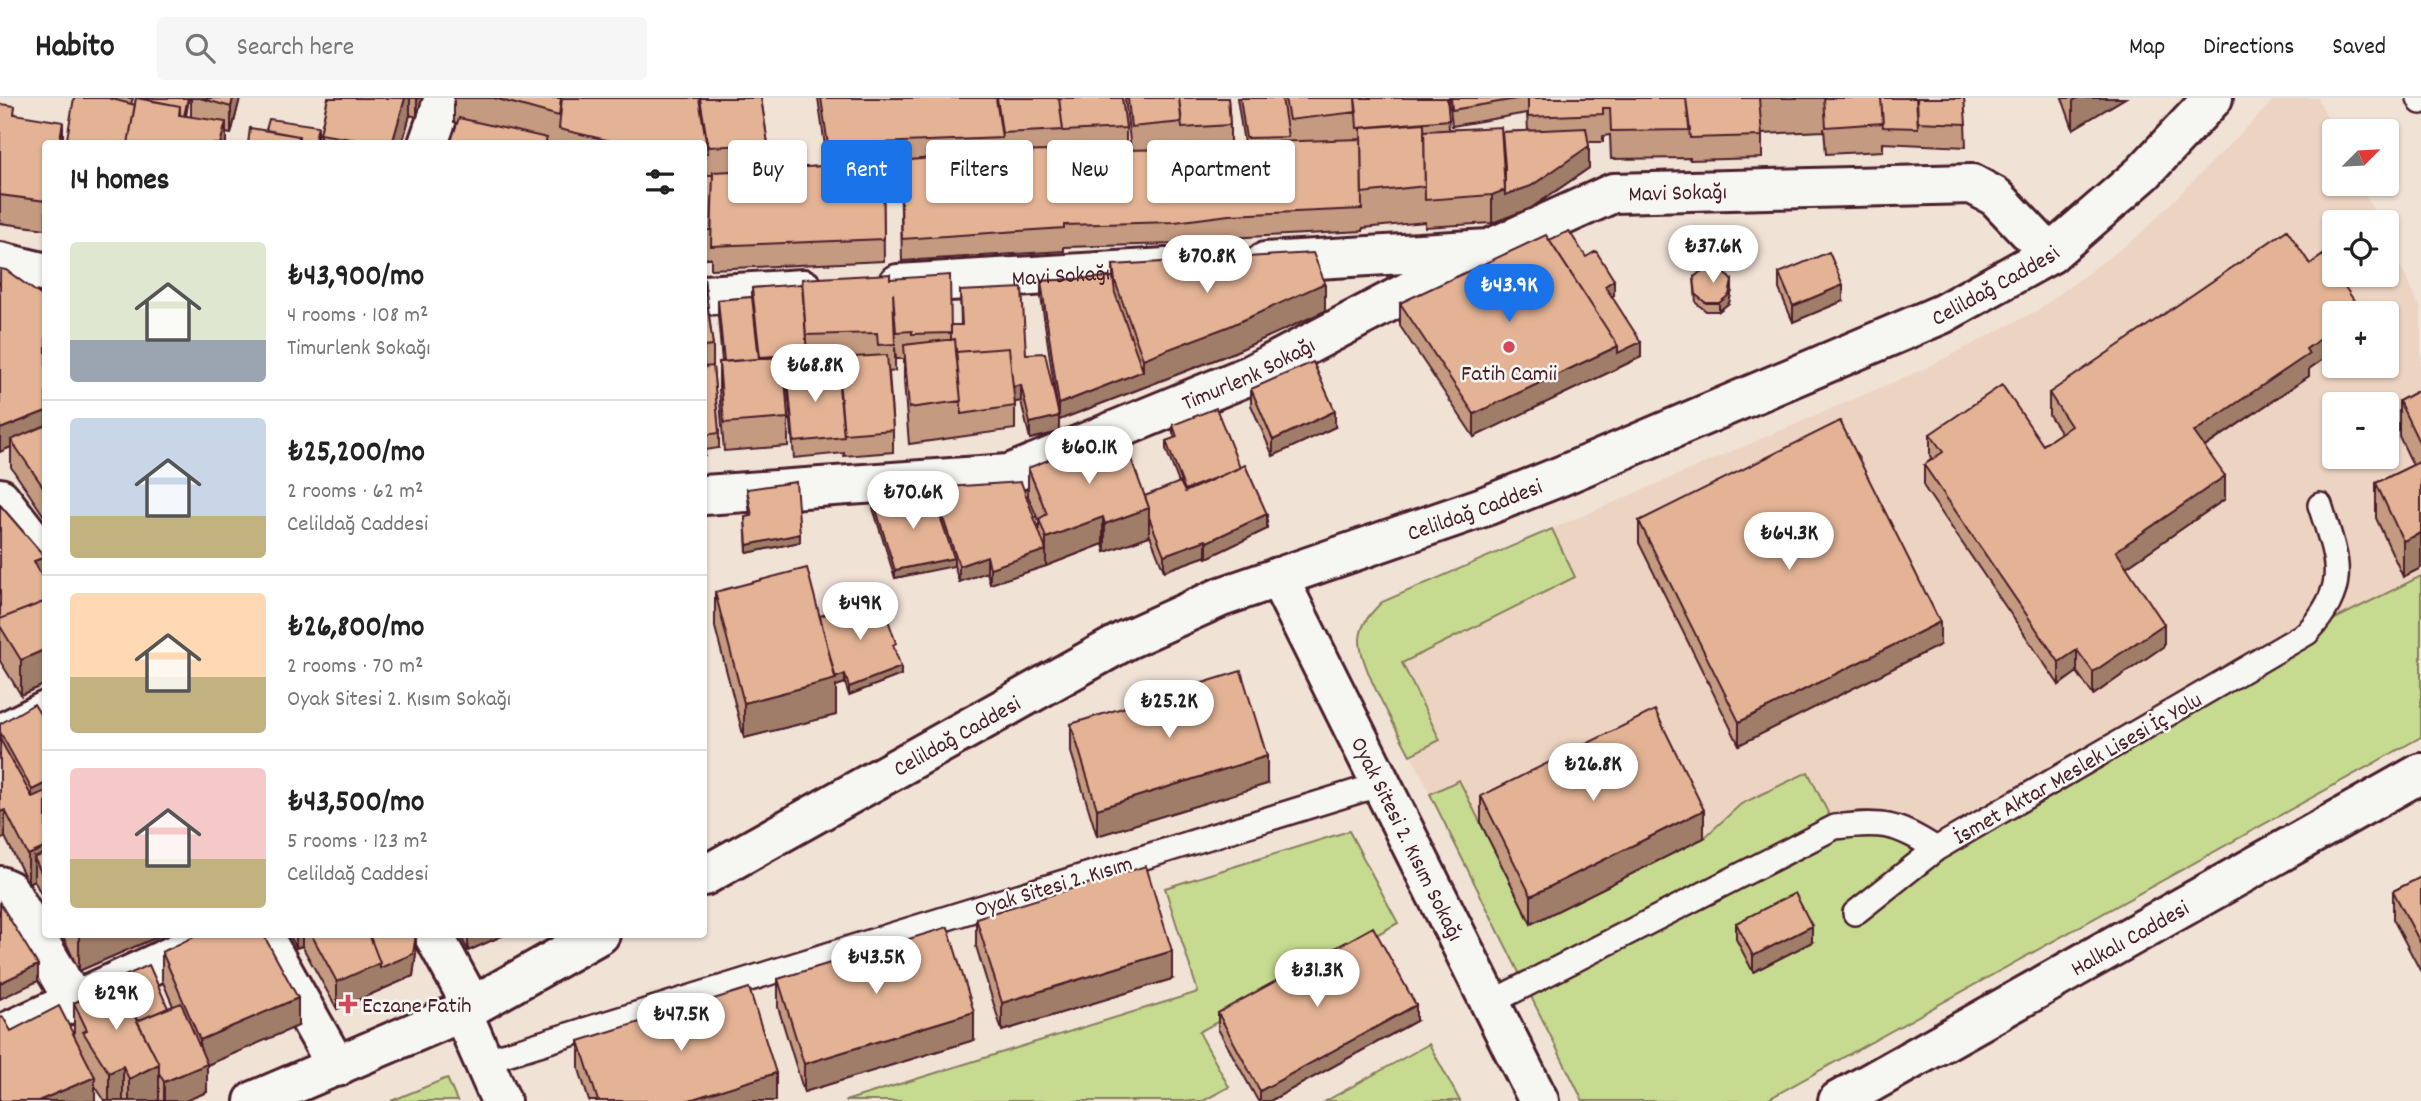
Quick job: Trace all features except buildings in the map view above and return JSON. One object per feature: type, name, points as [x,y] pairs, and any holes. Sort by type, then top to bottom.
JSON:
[{"type":"street","points":[[429,140],[444,98]]},
{"type":"street","name":"Celildağ Caddesi","points":[[707,874],[1126,640],[1221,597],[1483,507],[1561,476],[1942,314],[2050,254],[2143,173],[2213,98]]},
{"type":"street","name":"Mavi Sokağı","points":[[707,295],[1489,249],[1613,193],[1972,184],[1996,197],[2050,254]]},
{"type":"street","name":"Timurlenk Sokağı","points":[[707,495],[1009,474],[1250,375],[1489,249]]},
{"type":"street","points":[[0,262],[42,272]]},
{"type":"street","points":[[0,498],[42,551]]},
{"type":"street","name":"Oyak Sitesi 2. Kısım Sokağı","points":[[1278,577],[1539,1101]]},
{"type":"street","name":"Halkalı Caddesi","points":[[1838,1101],[2421,773]]},
{"type":"street","points":[[0,886],[9,890],[74,1001]]},
{"type":"street","points":[[0,1035],[211,938]]},
{"type":"street","points":[[264,938],[337,1067]]},
{"type":"street","points":[[435,938],[467,1009],[501,1101]]},
{"type":"street","points":[[254,1101],[467,1009],[593,938]]},
{"type":"lane","name":"İsmet Aktar Meslek Lisesi İç Yolu","points":[[1490,1003],[1835,827],[1871,822],[1907,830],[1936,849],[2307,633],[2327,610],[2337,583],[2336,553],[2320,505]]},
{"type":"lane","name":"Oyak Sitesi 2. Kısım","points":[[484,1061],[1381,784]]},
{"type":"lane","points":[[1855,913],[1936,849]]},
{"type":"shaded area","points":[[2276,98],[2318,98],[2328,119],[2322,119],[2322,196],[2366,196],[2373,210],[2322,210],[2322,287],[2399,287],[2399,264],[2421,309],[2421,737],[1765,1101],[1583,1101],[1364,660],[1360,638],[1365,619],[1382,602],[1926,368],[2036,311],[2138,236]]},
{"type":"green space","points":[[1552,529],[1575,577],[1402,663],[1440,740],[1410,755],[1365,665],[1360,639],[1367,619],[1382,602]]},
{"type":"green space","points":[[2421,576],[2421,737],[1765,1101],[1583,1101],[1430,794],[1459,780],[1531,924],[1704,838],[1741,804],[1808,772],[1835,827],[1871,822],[1936,849],[2307,633]]},
{"type":"green space","points":[[1349,831],[1398,923],[1199,1032],[1229,1087],[1203,1101],[845,1101],[1198,992],[1165,888]]},
{"type":"green space","points":[[1429,1044],[1460,1101],[1326,1101]]},
{"type":"green space","points":[[447,1078],[457,1101],[391,1101]]},
{"type":"place","name":"Fatih Camii","points":[[1509,347]]},
{"type":"place","name":"Eczane Fatih","points":[[348,1004]]}]
